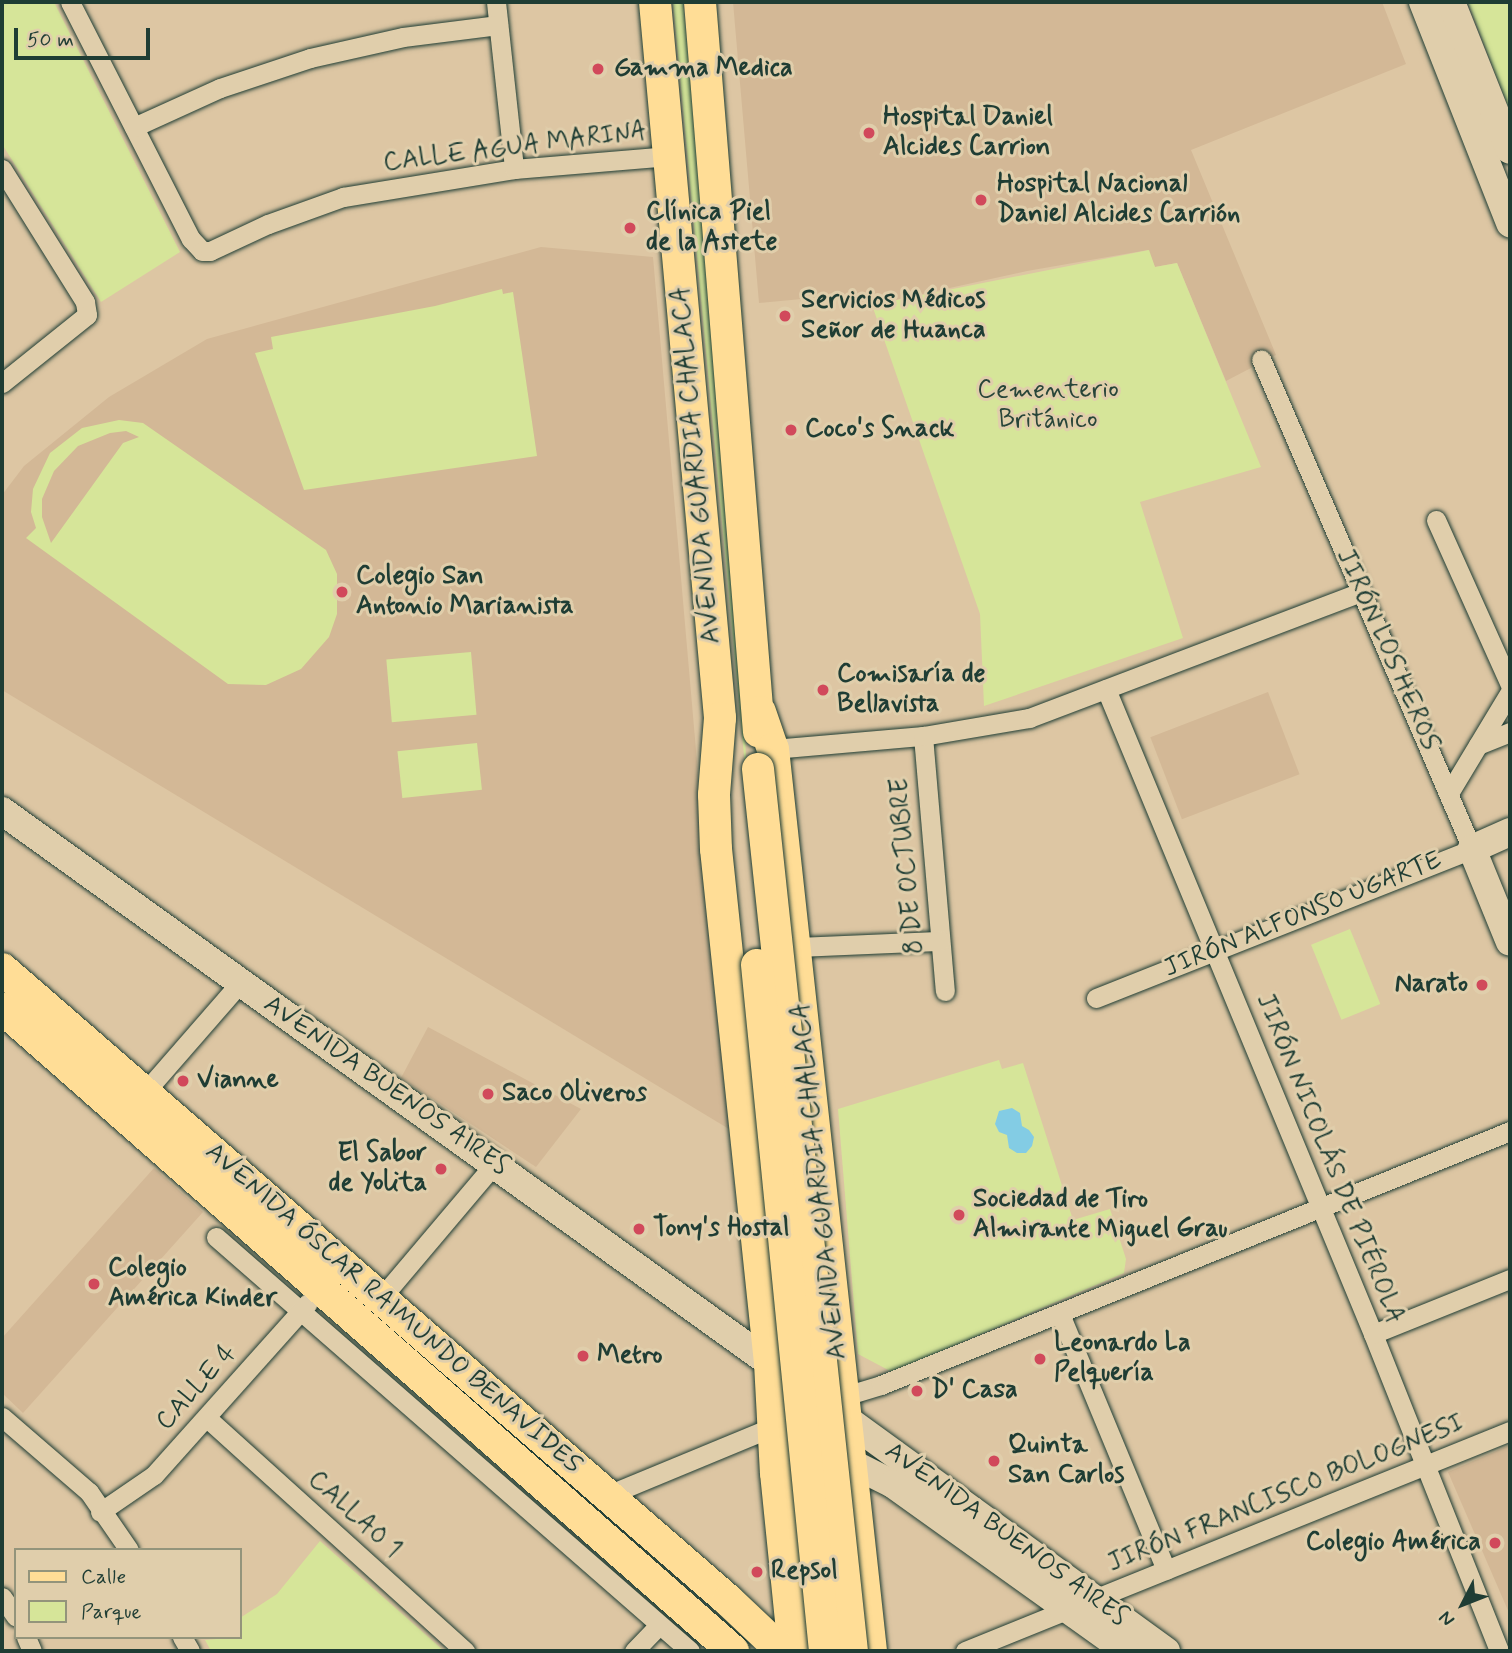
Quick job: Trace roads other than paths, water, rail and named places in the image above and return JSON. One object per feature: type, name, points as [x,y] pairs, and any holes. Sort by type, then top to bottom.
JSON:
[{"type":"main road","name":"AVENIDA GUARDIA CHALACA","points":[[655,2],[720,718],[714,796],[716,849],[770,1363],[773,1428],[794,1651]]},
{"type":"main road","name":"AVENIDA GUARDIA CHALACA","points":[[700,2],[760,712],[756,762],[825,1651]]},
{"type":"main road","points":[[1423,2],[1502,153]]},
{"type":"main road","points":[[1451,2],[1502,153],[1510,223]]},
{"type":"main road","name":"AVENIDA GUARDIA CHALACA","points":[[720,718],[756,762],[795,947],[870,1651]]},
{"type":"main road","name":"AVENIDA GUARDIA CHALACA","points":[[756,762],[852,1651]]},
{"type":"main road","name":"AVENIDA BUENOS AIRES","points":[[2,811],[770,1363]]},
{"type":"main road","name":"JIRÓN ALFONSO UGARTE","points":[[1472,849],[1510,832]]},
{"type":"main road","name":"JIRÓN LOS HEROS","points":[[1472,849],[1510,942]]},
{"type":"main road","name":"AVENIDA ÓSCAR RAIMUNDO BENAVIDES","points":[[2,969],[144,1093],[246,1201],[311,1299],[733,1651]]},
{"type":"main road","name":"AVENIDA ÓSCAR RAIMUNDO BENAVIDES","points":[[2,1008],[246,1201],[381,1298],[728,1600],[782,1651]]},
{"type":"main road","name":"AVENIDA BUENOS AIRES","points":[[844,1407],[1096,1601],[1166,1651]]},
{"type":"main road","name":"AVENIDA BUENOS AIRES","points":[[773,1428],[893,1484],[1126,1651]]},
{"type":"street","points":[[70,2],[134,127],[220,88],[310,58],[403,37],[498,25]]},
{"type":"street","points":[[496,2],[514,169]]},
{"type":"street","name":"CALLE AGUA MARINA","points":[[134,127],[195,247],[210,251],[268,223],[343,197],[514,169],[669,156]]},
{"type":"street","points":[[2,169],[9,195],[85,302],[87,315],[2,383]]},
{"type":"street","name":"JIRÓN LOS HEROS","points":[[1261,359],[1472,849]]},
{"type":"street","points":[[1436,520],[1510,685]]},
{"type":"street","points":[[756,762],[1029,718],[1361,592]]},
{"type":"street","name":"JIRÓN NICOLÁS DE PIÉROLA","points":[[1107,689],[1373,1334],[1499,1651]]},
{"type":"street","points":[[1449,793],[1510,692]]},
{"type":"street","points":[[1478,745],[1510,732]]},
{"type":"street","name":"8 DE OCTUBRE","points":[[923,736],[944,991]]},
{"type":"street","name":"JIRÓN ALFONSO UGARTE","points":[[1096,999],[1214,949],[1472,849]]},
{"type":"street","points":[[795,947],[940,941]]},
{"type":"street","points":[[144,1093],[241,982]]},
{"type":"street","points":[[608,1495],[773,1428],[844,1407],[881,1385],[1510,1131]]},
{"type":"street","points":[[381,1298],[495,1163]]},
{"type":"street","name":"AVENIDA ÓSCAR RAIMUNDO BENAVIDES","points":[[216,1237],[311,1299],[690,1651]]},
{"type":"street","points":[[1373,1334],[1510,1279]]},
{"type":"street","name":"CALLE 4","points":[[100,1512],[154,1475],[311,1299]]},
{"type":"street","points":[[1060,1314],[1166,1570]]},
{"type":"street","points":[[2,1418],[89,1492],[100,1512],[127,1548]]},
{"type":"street","name":"CALLAO 1","points":[[207,1418],[465,1651]]},
{"type":"street","name":"JIRÓN FRANCISCO BOLOGNESI","points":[[965,1651],[1096,1601],[1510,1431]]},
{"type":"street","points":[[2,1597],[14,1614]]},
{"type":"street","points":[[634,1651],[659,1625]]},
{"type":"water","points":[[1012,1108],[1020,1113],[1022,1126],[1034,1137],[1032,1146],[1026,1153],[1017,1153],[1009,1148],[1007,1135],[999,1132],[995,1124],[999,1111]]},
{"type":"place","name":"Gamma Medica","points":[[598,69]]},
{"type":"place","name":"Hospital Daniel Alcides Carrion","points":[[869,133]]},
{"type":"place","name":"Hospital Nacional Daniel Alcides Carrión","points":[[981,200]]},
{"type":"place","name":"Clínica Piel de la Astete","points":[[630,228]]},
{"type":"place","name":"Servicios Médicos Señor de Huanca","points":[[785,316]]},
{"type":"place","name":"Coco's Snack","points":[[791,430]]},
{"type":"place","name":"Colegio San Antonio Marianista","points":[[342,592]]},
{"type":"place","name":"Comisaría de Bellavista","points":[[823,690]]},
{"type":"place","name":"Narato","points":[[1482,985]]},
{"type":"place","name":"Vianne","points":[[183,1081]]},
{"type":"place","name":"Saco Oliveros","points":[[488,1094]]},
{"type":"place","name":"El Sabor de Yolita","points":[[441,1169]]},
{"type":"place","name":"Sociedad de Tiro Almirante Miguel Grau","points":[[959,1215]]},
{"type":"place","name":"Tony's Hostal","points":[[639,1229]]},
{"type":"place","name":"Colegio América Kinder","points":[[94,1284]]},
{"type":"place","name":"Metro","points":[[583,1356]]},
{"type":"place","name":"Leonardo La Pelquería","points":[[1040,1359]]},
{"type":"place","name":"D' Casa","points":[[917,1391]]},
{"type":"place","name":"Quinta San Carlos","points":[[994,1461]]},
{"type":"place","name":"Colegio América","points":[[1495,1543]]},
{"type":"place","name":"Repsol","points":[[757,1572]]},
{"type":"park label","name":"Cementerio Británico","points":[[1048,406]]}]
